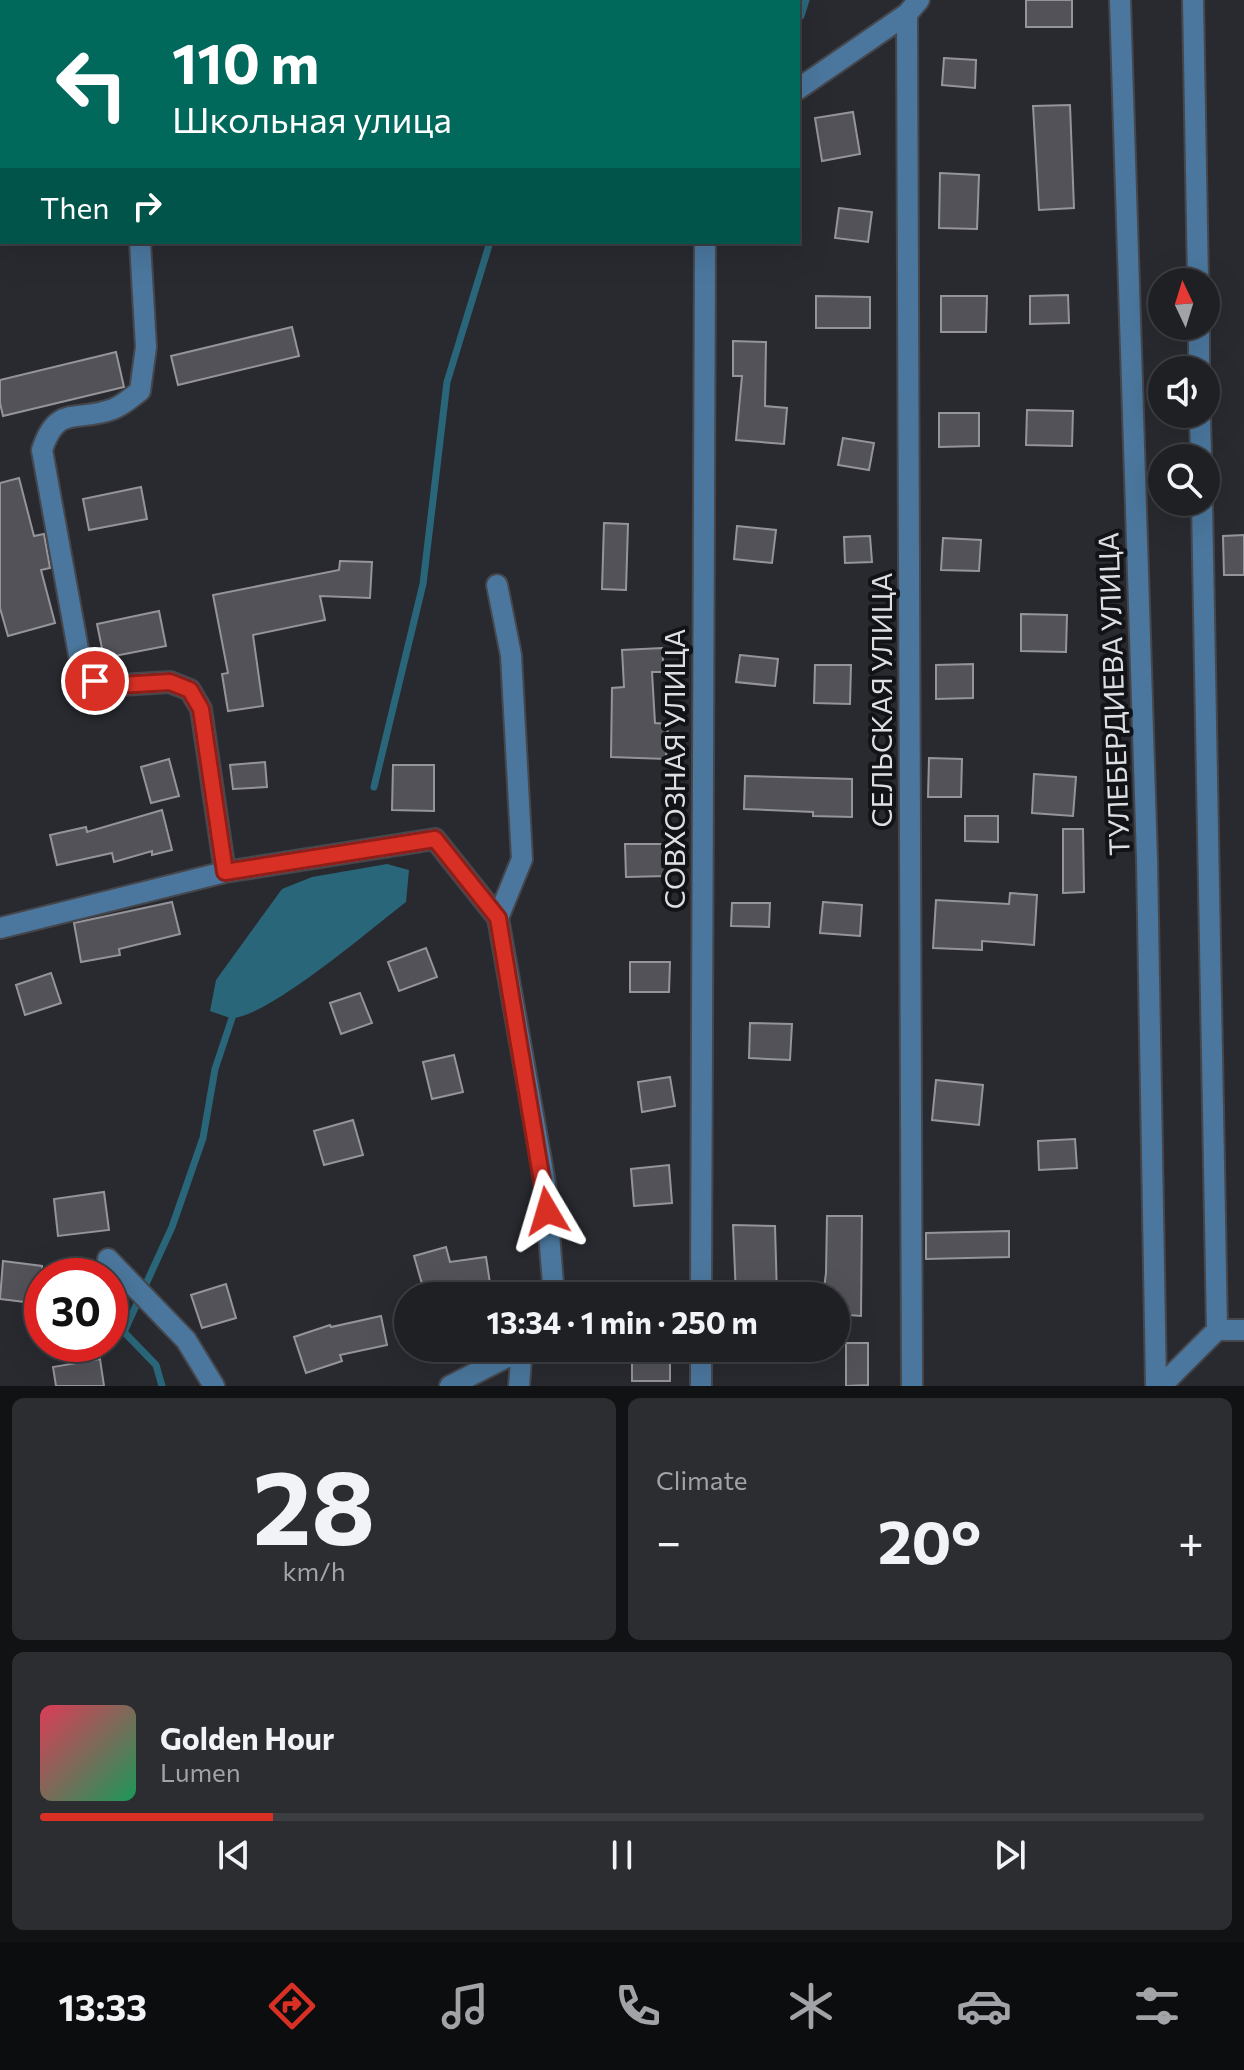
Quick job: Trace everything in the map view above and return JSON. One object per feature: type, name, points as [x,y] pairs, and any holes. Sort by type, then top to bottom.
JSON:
[{"type":"street","name":"ТУЛЕБЕРДИЕВА УЛИЦА","points":[[1120,0],[1147,860],[1158,1386]]},
{"type":"street","points":[[1193,0],[1198,268]]},
{"type":"street","points":[[800,88],[913,7]]},
{"type":"street","name":"СЕЛЬСКАЯ УЛИЦА","points":[[912,1386],[913,7]]},
{"type":"street","points":[[140,244],[146,347],[140,391],[114,409],[65,418],[49,428],[42,450],[81,666],[95,681],[120,685],[170,682],[190,690],[201,709],[225,872]]},
{"type":"street","name":"СОВХОЗНАЯ УЛИЦА","points":[[701,1282],[705,244]]},
{"type":"street","points":[[1202,516],[1217,1330]]},
{"type":"street","points":[[497,585],[511,655],[522,859],[498,918]]},
{"type":"street","points":[[0,928],[225,872],[435,839],[498,918],[545,1183],[553,1282]]},
{"type":"street","points":[[128,1280],[186,1340],[214,1386]]},
{"type":"street","points":[[1158,1386],[1217,1330],[1244,1330]]},
{"type":"street","points":[[450,1386],[496,1362]]},
{"type":"street","points":[[519,1386],[520,1362]]},
{"type":"street","points":[[701,1362],[701,1386]]},
{"type":"water","points":[[387,864],[409,870],[406,902],[322,968],[272,1002],[234,1018],[210,1011],[216,980],[282,889],[312,877]]},
{"type":"building","points":[[1026,0],[1072,0],[1072,27],[1026,27]]},
{"type":"building","points":[[944,58],[976,60],[975,88],[942,85]]},
{"type":"building","points":[[1070,105],[1074,208],[1039,210],[1033,106]]},
{"type":"building","points":[[853,112],[860,154],[822,161],[815,118]]},
{"type":"building","points":[[940,173],[979,175],[977,229],[939,228]]},
{"type":"building","points":[[839,208],[872,212],[868,242],[835,238]]},
{"type":"building","points":[[1068,295],[1069,323],[1030,324],[1030,296]]},
{"type":"building","points":[[816,296],[870,297],[870,328],[816,328]]},
{"type":"building","points":[[941,296],[987,296],[986,332],[941,332]]},
{"type":"building","points":[[292,327],[299,356],[178,385],[171,356]]},
{"type":"building","points":[[733,341],[766,342],[765,406],[787,408],[784,444],[736,440],[742,376],[733,376]]},
{"type":"building","points":[[116,352],[124,387],[3,416],[0,380]]},
{"type":"building","points":[[1027,410],[1073,411],[1072,446],[1026,445]]},
{"type":"building","points":[[939,413],[979,413],[979,446],[939,447]]},
{"type":"building","points":[[843,438],[874,443],[869,470],[838,465]]},
{"type":"building","points":[[19,478],[34,536],[44,534],[50,568],[41,570],[55,623],[8,636],[0,608],[0,483]]},
{"type":"building","points":[[141,487],[147,519],[89,530],[83,499]]},
{"type":"building","points":[[604,523],[628,524],[626,590],[602,589]]},
{"type":"building","points":[[737,526],[776,530],[772,563],[734,559]]},
{"type":"building","points":[[1244,535],[1244,575],[1224,575],[1223,536]]},
{"type":"building","points":[[870,536],[872,562],[845,563],[844,537]]},
{"type":"building","points":[[943,538],[981,540],[979,571],[941,570]]},
{"type":"building","points":[[340,561],[372,562],[370,598],[320,596],[325,620],[253,635],[263,706],[228,711],[222,674],[228,673],[213,595],[339,570]]},
{"type":"building","points":[[159,611],[166,646],[104,658],[97,624]]},
{"type":"building","points":[[1021,614],[1067,615],[1066,652],[1021,651]]},
{"type":"building","points":[[662,648],[664,672],[652,672],[655,723],[668,724],[666,759],[611,757],[612,688],[624,687],[622,650]]},
{"type":"building","points":[[740,655],[778,659],[775,686],[736,682]]},
{"type":"building","points":[[973,664],[973,698],[936,699],[936,665]]},
{"type":"building","points":[[815,665],[851,665],[850,704],[814,703]]},
{"type":"building","points":[[929,758],[962,759],[961,797],[928,797]]},
{"type":"building","points":[[169,759],[179,796],[151,803],[141,767]]},
{"type":"building","points":[[265,762],[267,787],[233,789],[230,765]]},
{"type":"building","points":[[393,765],[434,765],[434,811],[392,810]]},
{"type":"building","points":[[1034,774],[1076,777],[1073,816],[1032,813]]},
{"type":"building","points":[[745,776],[852,779],[852,817],[744,809]]},
{"type":"building","points":[[162,810],[172,850],[152,855],[152,851],[114,862],[112,853],[57,865],[50,835],[86,827],[87,832]]},
{"type":"building","points":[[965,816],[998,816],[998,842],[965,841]]},
{"type":"building","points":[[1063,829],[1083,829],[1084,892],[1063,893]]},
{"type":"building","points":[[625,844],[667,844],[667,876],[626,877]]},
{"type":"building","points":[[1010,893],[1037,895],[1034,945],[982,941],[982,950],[933,948],[936,900],[1009,904]]},
{"type":"building","points":[[172,902],[180,934],[119,949],[120,955],[81,962],[74,923]]},
{"type":"building","points":[[823,902],[862,905],[860,936],[820,933]]},
{"type":"building","points":[[732,903],[770,903],[769,927],[731,926]]},
{"type":"building","points":[[426,948],[437,977],[399,991],[388,962]]},
{"type":"building","points":[[630,962],[670,962],[669,992],[630,992]]},
{"type":"building","points":[[51,973],[61,1003],[25,1015],[16,985]]},
{"type":"building","points":[[360,993],[372,1023],[341,1034],[330,1003]]},
{"type":"building","points":[[750,1023],[792,1024],[790,1060],[749,1058]]},
{"type":"building","points":[[454,1055],[463,1092],[432,1099],[423,1062]]},
{"type":"building","points":[[670,1077],[675,1106],[642,1112],[638,1082]]},
{"type":"building","points":[[936,1080],[983,1085],[979,1125],[932,1120]]},
{"type":"building","points":[[353,1120],[363,1155],[324,1165],[314,1131]]},
{"type":"building","points":[[1075,1139],[1077,1168],[1039,1170],[1038,1141]]},
{"type":"building","points":[[669,1165],[672,1203],[634,1206],[631,1169]]},
{"type":"building","points":[[104,1192],[109,1230],[58,1236],[54,1199]]},
{"type":"building","points":[[827,1216],[862,1216],[861,1316],[850,1315],[850,1282],[825,1282]]},
{"type":"building","points":[[733,1225],[775,1226],[777,1282],[735,1282]]},
{"type":"building","points":[[1009,1231],[1009,1257],[926,1259],[926,1233]]},
{"type":"building","points":[[446,1247],[450,1262],[486,1257],[490,1282],[421,1282],[414,1256]]},
{"type":"building","points":[[3,1261],[24,1264],[24,1302],[0,1299]]},
{"type":"building","points":[[226,1284],[236,1318],[202,1328],[191,1295]]},
{"type":"building","points":[[381,1316],[387,1345],[340,1355],[342,1361],[306,1373],[294,1337],[330,1325]]},
{"type":"building","points":[[850,1343],[868,1343],[868,1385],[846,1386]]},
{"type":"building","points":[[100,1362],[104,1386],[56,1386],[53,1367]]},
{"type":"building","points":[[632,1362],[670,1362],[670,1381],[632,1381]]},
{"type":"waterway","points":[[800,16],[806,0]]},
{"type":"waterway","points":[[374,787],[423,584],[447,382],[489,244]]},
{"type":"waterway","points":[[162,1386],[156,1365],[124,1332],[172,1227],[203,1138],[215,1069],[232,1018]]},
{"type":"route","points":[[95,681],[120,685],[170,682],[190,690],[201,709],[225,872],[435,839],[498,918],[545,1183],[547,1211]]}]
